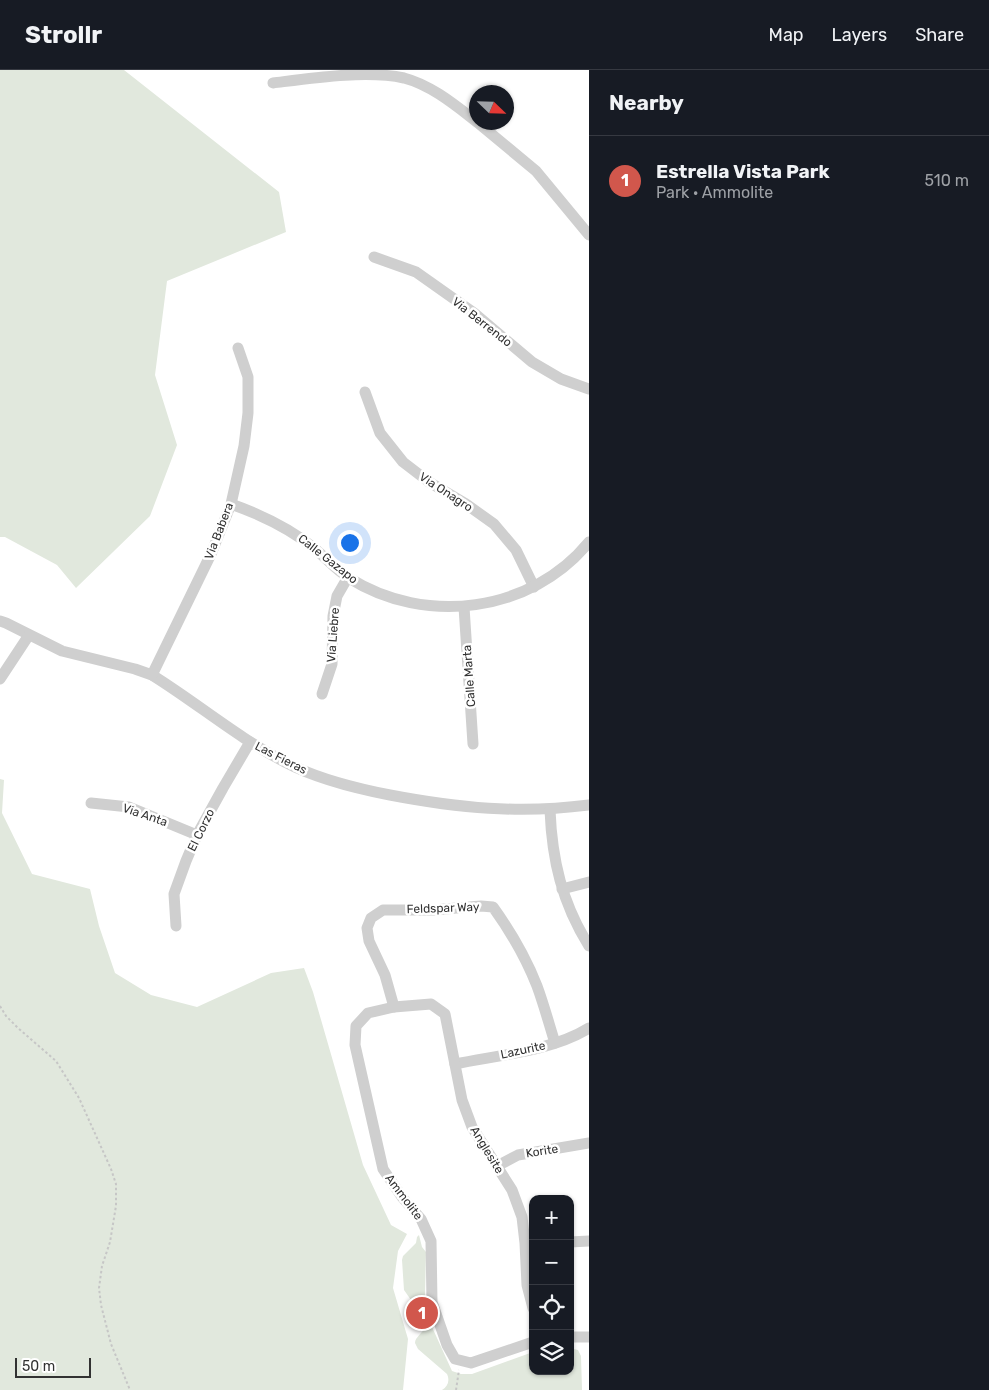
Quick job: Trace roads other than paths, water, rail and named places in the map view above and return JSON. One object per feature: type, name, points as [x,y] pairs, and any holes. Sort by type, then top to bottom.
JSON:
[{"type":"street","points":[[273,83],[386,72],[406,78],[431,90],[453,103],[469,116]]},
{"type":"street","points":[[487,130],[536,171],[589,235]]},
{"type":"street","name":"Via Berrendo","points":[[374,257],[416,272],[474,312],[532,362],[561,379],[589,389]]},
{"type":"street","name":"Via Babera","points":[[152,675],[211,554],[231,504],[244,446],[248,413],[248,377],[238,348]]},
{"type":"street","name":"Via Onagro","points":[[365,392],[380,433],[403,462],[429,482],[466,504],[494,524],[516,550],[534,587]]},
{"type":"street","name":"Calle Gazapo","points":[[231,504],[265,516],[291,530],[348,577],[368,589],[427,606],[464,607],[505,600],[534,587],[552,576],[588,545]]},
{"type":"street","name":"Via Liebre","points":[[322,694],[332,664],[333,616],[336,596],[348,577]]},
{"type":"street","name":"Calle Marta","points":[[464,607],[473,744]]},
{"type":"street","name":"Las Fieras","points":[[0,621],[62,652],[135,669],[152,675],[250,742],[286,763],[320,777],[360,789],[439,804],[490,809],[550,810],[589,805]]},
{"type":"street","points":[[0,679],[29,635]]},
{"type":"street","name":"El Corzo","points":[[176,926],[174,894],[197,835],[250,742]]},
{"type":"street","name":"Via Anta","points":[[90,802],[128,807],[197,835]]},
{"type":"street","points":[[550,810],[551,843],[562,889],[571,914],[589,946]]},
{"type":"street","points":[[562,889],[589,882]]},
{"type":"street","name":"Feldspar Way","points":[[394,1007],[386,975],[369,941],[367,928],[371,918],[383,910],[493,907],[507,927],[524,958],[537,987],[555,1043]]},
{"type":"street","name":"Anglesite","points":[[394,1007],[431,1004],[445,1014],[462,1100],[472,1127],[512,1190],[522,1217],[529,1243],[527,1286],[529,1293]]},
{"type":"street","name":"Ammolite","points":[[394,1007],[368,1013],[356,1026],[356,1045],[383,1169],[402,1197],[422,1219],[431,1241],[432,1302],[447,1345],[455,1359],[472,1363],[529,1343]]},
{"type":"street","name":"Lazurite","points":[[455,1064],[555,1043],[577,1035],[589,1028]]},
{"type":"street","name":"Korite","points":[[496,1166],[518,1155],[589,1143]]},
{"type":"street","points":[[574,1242],[589,1240]]},
{"type":"street","points":[[574,1337],[589,1337]]},
{"type":"place","name":"Estrella Vista Park","points":[[422,1313]]}]
